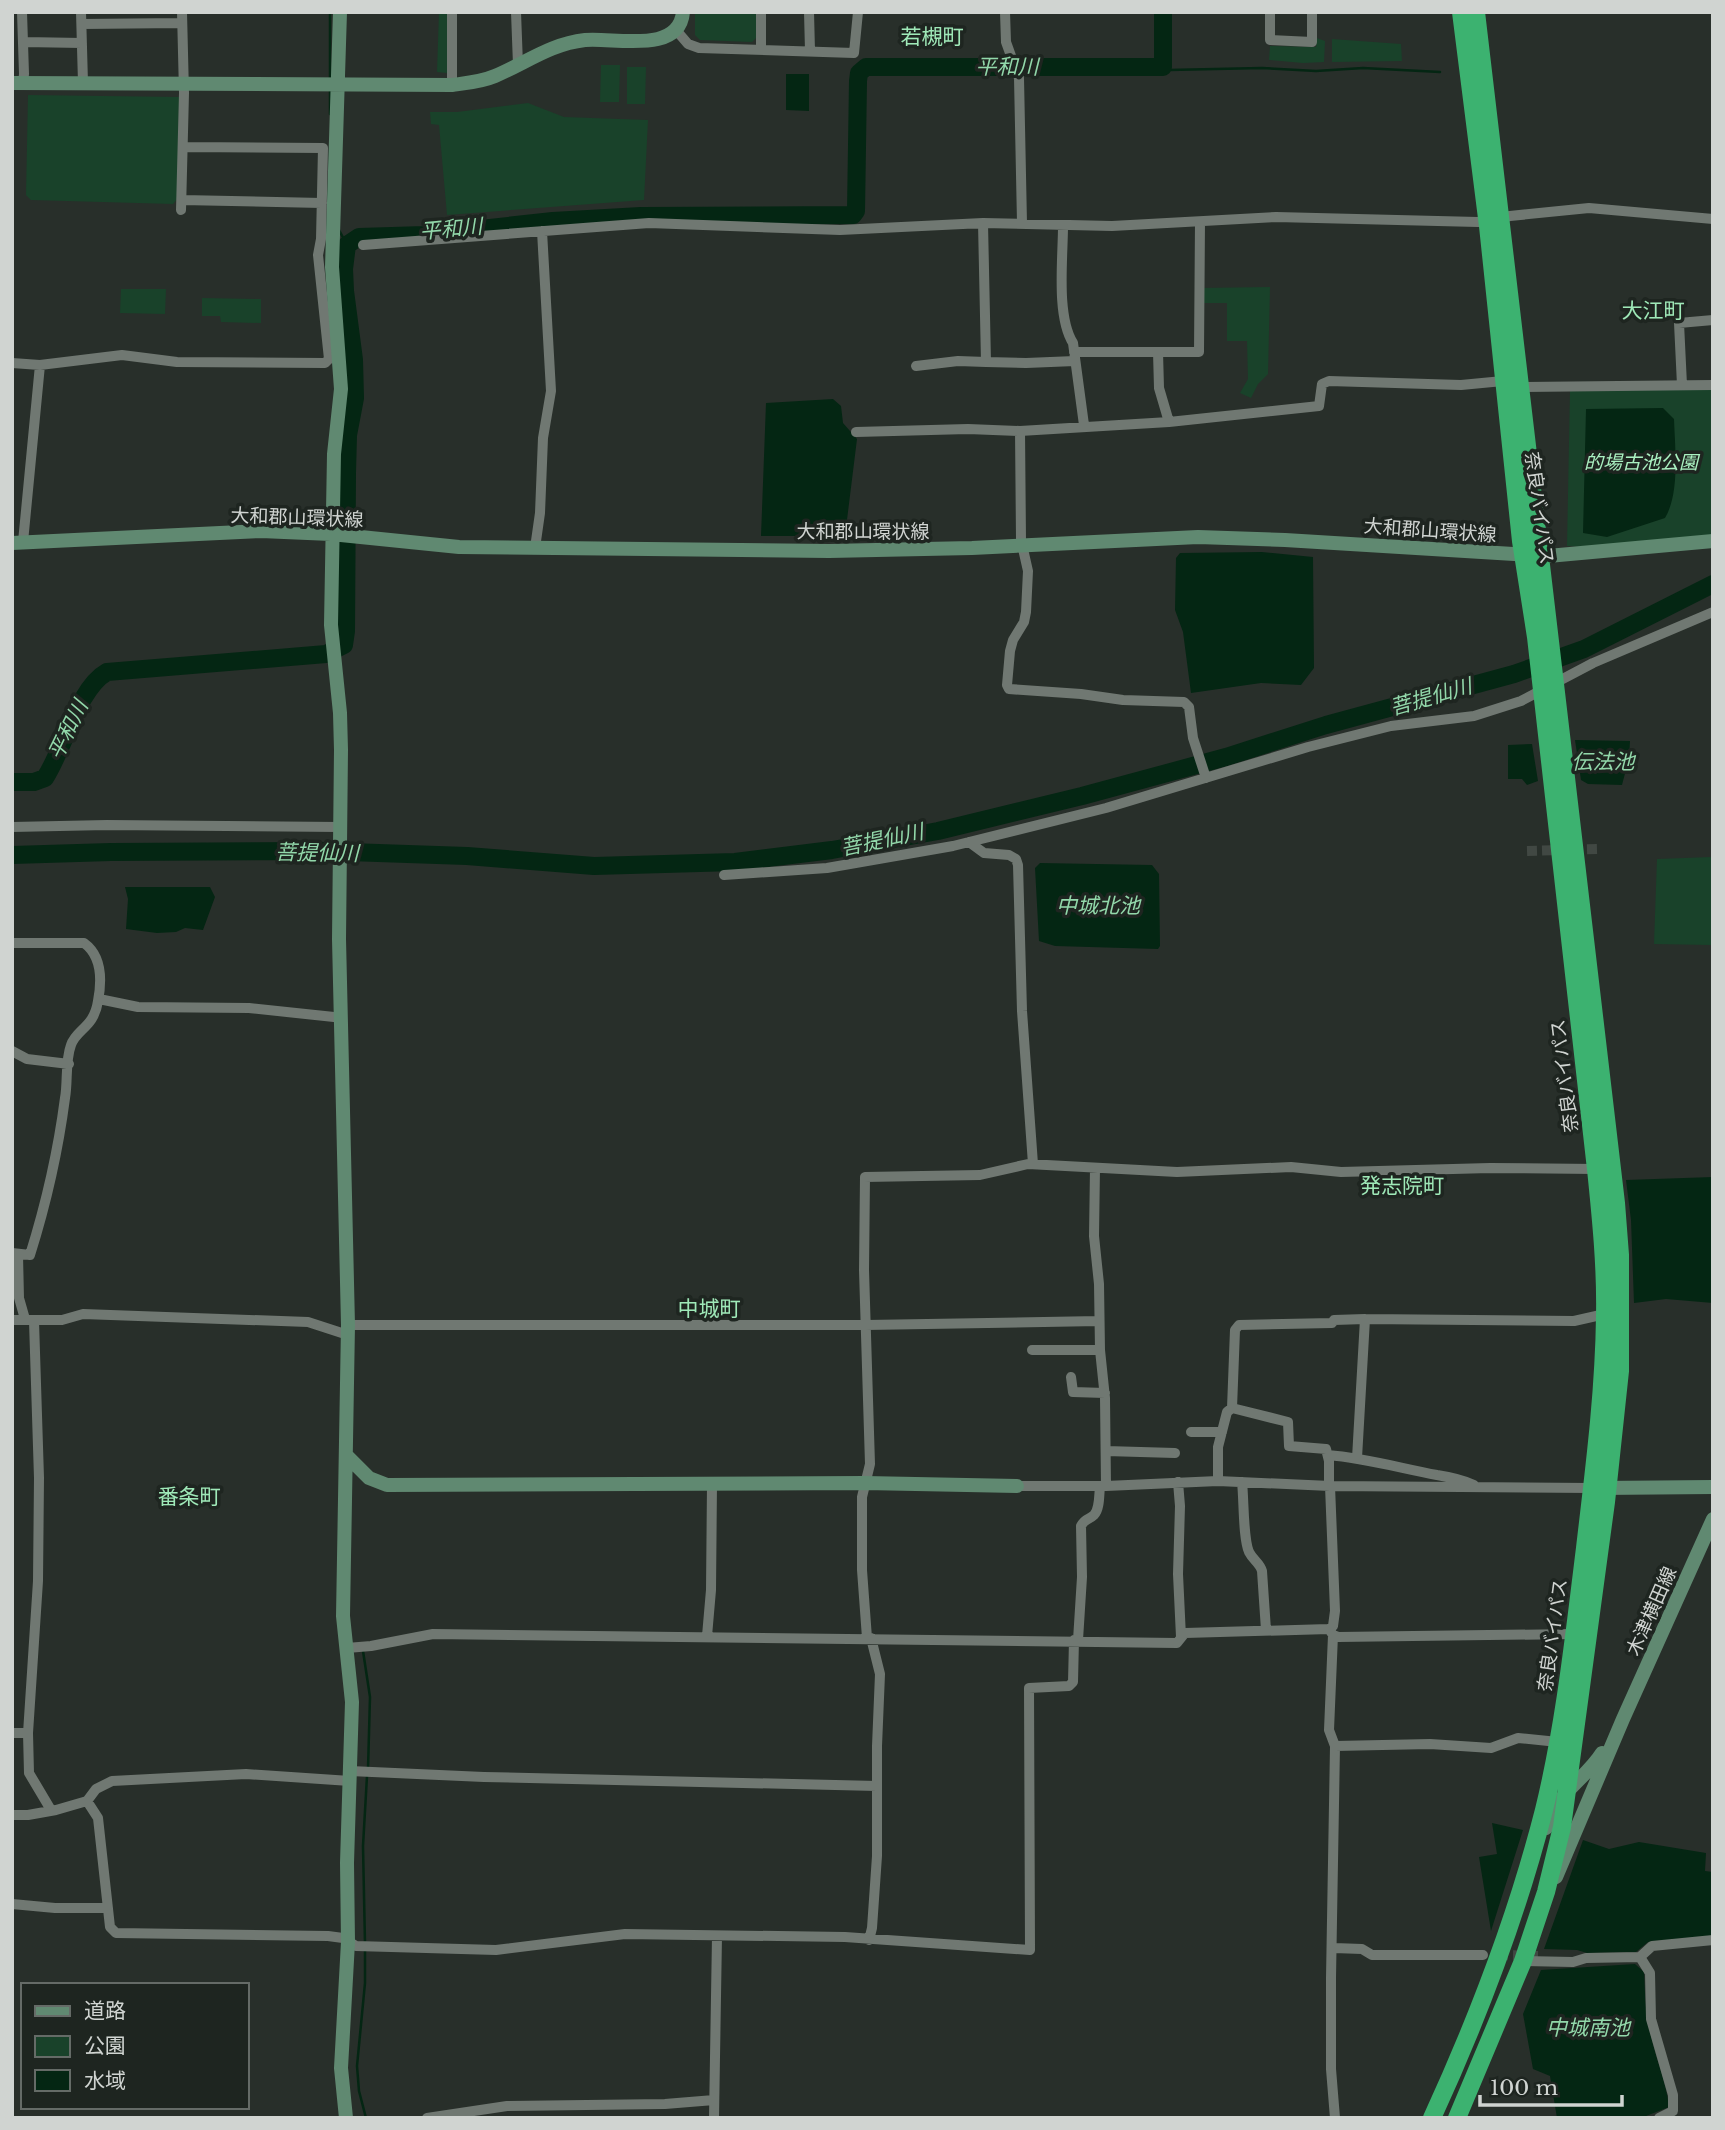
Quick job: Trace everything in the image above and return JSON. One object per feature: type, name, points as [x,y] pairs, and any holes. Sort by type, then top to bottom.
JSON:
[{"type":"highway","name":"奈良バイパス","points":[[1461,12],[1493,219]]},
{"type":"highway","name":"奈良バイパス","points":[[1457,2118],[1523,1961],[1546,1892],[1562,1827],[1600,1488],[1605,1314],[1602,1225],[1543,635],[1493,219],[1476,12]]},
{"type":"highway","name":"奈良バイパス","points":[[1432,2118],[1488,1989],[1544,1808],[1558,1742],[1620,1371],[1618,1229],[1547,683]]},
{"type":"street","points":[[81,12],[83,83]]},
{"type":"street","points":[[12,363],[40,365],[122,355],[177,362],[325,363],[329,359],[318,256],[328,206],[338,85],[340,12]]},
{"type":"street","points":[[452,12],[452,85]]},
{"type":"street","points":[[516,12],[519,65]]},
{"type":"street","points":[[19,17],[24,42],[17,83],[452,85],[492,77],[543,51],[576,41],[657,41],[676,30],[683,12]]},
{"type":"street","points":[[761,12],[761,49]]},
{"type":"street","points":[[809,12],[810,51]]},
{"type":"street","points":[[676,30],[688,44],[699,48],[854,53],[858,12]]},
{"type":"street","points":[[1005,12],[1006,42],[1019,78],[1022,223]]},
{"type":"street","points":[[1270,12],[1270,40],[1312,42],[1312,12]]},
{"type":"street","points":[[82,24],[181,18],[184,84],[182,205],[328,206]]},
{"type":"street","points":[[24,42],[82,43]]},
{"type":"street","points":[[183,147],[324,148],[328,206],[333,229],[332,292],[341,389],[334,454],[343,536],[331,625],[341,750],[339,939],[348,1330],[344,1603],[352,1702],[347,1863],[348,1942],[341,2068],[346,2118]]},
{"type":"street","points":[[363,244],[649,223],[840,230],[983,223],[1112,226],[1276,218],[1433,222],[1493,219],[1589,208],[1713,219]]},
{"type":"street","points":[[916,366],[958,361],[1026,363],[1074,357],[1199,352],[1200,222]]},
{"type":"street","points":[[983,223],[986,362]]},
{"type":"street","points":[[1063,226],[1063,298],[1068,334],[1073,343],[1084,425]]},
{"type":"street","points":[[535,548],[540,513],[543,438],[551,391],[542,231]]},
{"type":"street","points":[[1682,385],[1679,323],[1713,320]]},
{"type":"street","points":[[1158,352],[1158,388],[1169,422]]},
{"type":"street","points":[[18,543],[40,365]]},
{"type":"street","points":[[856,432],[968,429],[1020,431],[1084,425],[1169,422],[1319,406],[1322,384],[1329,381],[1461,385],[1713,385]]},
{"type":"street","points":[[1020,431],[1022,546],[1028,571],[1024,622],[1010,651],[1007,685],[1009,690],[1081,694],[1123,700],[1184,702],[1189,708],[1193,738],[1205,776]]},
{"type":"street","name":"大和郡山環状線","points":[[18,543],[261,531],[343,536],[434,546],[829,551],[1022,546],[1198,537],[1532,555],[1604,553],[1713,541]]},
{"type":"street","points":[[724,875],[827,868],[969,842],[1106,808],[1205,776],[1391,726],[1474,716],[1521,701],[1547,683],[1713,612]]},
{"type":"street","points":[[12,827],[121,825],[340,829]]},
{"type":"street","points":[[969,842],[984,853],[1009,855],[1016,859],[1018,865],[1022,1011],[1033,1164]]},
{"type":"street","points":[[12,943],[84,943],[97,957],[99,999],[94,1018],[71,1043],[66,1098],[51,1181],[30,1255],[15,1254],[19,1298],[29,1320],[38,1478],[38,1581],[28,1733],[29,1773],[51,1810]]},
{"type":"street","points":[[99,999],[138,1007],[249,1008],[334,1017],[342,1015]]},
{"type":"street","points":[[12,1051],[27,1059],[69,1064]]},
{"type":"street","points":[[869,1940],[877,1856],[880,1674],[869,1638],[862,1570],[862,1497],[870,1464],[865,1177],[980,1175],[1033,1164],[1177,1172],[1291,1167],[1340,1172],[1490,1168],[1596,1169]]},
{"type":"street","points":[[87,1801],[98,1818],[110,1927],[116,1934],[328,1936],[343,1938],[356,1946],[496,1950],[625,1934],[845,1937],[1030,1950],[1029,1688],[1069,1686],[1073,1682],[1082,1577],[1081,1526],[1084,1520],[1094,1516],[1097,1510],[1103,1486],[1106,1451],[1099,1284],[1094,1236],[1095,1168]]},
{"type":"street","points":[[12,1320],[62,1320],[83,1314],[308,1322],[348,1330],[1099,1321]]},
{"type":"street","points":[[1218,1481],[1218,1447],[1227,1412],[1232,1408],[1234,1330],[1239,1325],[1332,1323],[1334,1320],[1365,1319],[1574,1321],[1605,1314]]},
{"type":"street","points":[[1357,1458],[1365,1319]]},
{"type":"street","points":[[1032,1349],[1100,1350]]},
{"type":"street","points":[[1071,1377],[1073,1392],[1105,1393]]},
{"type":"street","points":[[1232,1408],[1288,1422],[1289,1446],[1326,1449],[1328,1455],[1335,1611],[1331,1632],[1329,1730],[1335,1746],[1334,1948],[1331,1978],[1331,2069],[1335,2118]]},
{"type":"street","points":[[1191,1432],[1222,1432]]},
{"type":"street","points":[[1106,1451],[1175,1453]]},
{"type":"street","points":[[1328,1455],[1459,1478],[1476,1487]]},
{"type":"street","points":[[347,1456],[369,1478],[387,1485],[865,1483],[1103,1486],[1218,1481],[1330,1486],[1713,1487]]},
{"type":"street","points":[[1178,1482],[1181,1637]]},
{"type":"street","points":[[1242,1482],[1247,1543],[1250,1554],[1260,1563],[1262,1571],[1265,1630]]},
{"type":"street","points":[[707,1636],[711,1590],[712,1484]]},
{"type":"street","name":"木津横田線","points":[[1546,1892],[1553,1883],[1713,1519]]},
{"type":"street","points":[[346,1648],[433,1634],[1177,1643],[1185,1633],[1265,1630],[1331,1632],[1338,1637],[1574,1634]]},
{"type":"street","name":"木津横田線","points":[[1522,1885],[1538,1853],[1554,1809],[1568,1790],[1595,1763],[1623,1719]]},
{"type":"street","points":[[12,1733],[28,1733]]},
{"type":"street","points":[[1335,1746],[1430,1744],[1491,1748],[1518,1738],[1558,1742]]},
{"type":"street","points":[[12,1815],[56,1810],[87,1801],[96,1789],[112,1782],[246,1774],[877,1786]]},
{"type":"street","points":[[12,1904],[55,1908],[108,1908]]},
{"type":"street","points":[[714,2118],[717,1936]]},
{"type":"street","points":[[1541,1956],[1640,1957],[1652,1946],[1713,1940]]},
{"type":"street","points":[[1334,1948],[1362,1948],[1372,1955],[1483,1955]]},
{"type":"street","points":[[1640,1957],[1650,1973],[1651,2019],[1673,2095],[1673,2110],[1659,2118]]},
{"type":"street","points":[[1523,1961],[1573,1962],[1586,1958]]},
{"type":"street","points":[[427,2118],[507,2106],[665,2104],[714,2100]]},
{"type":"green space","points":[[439,12],[447,12],[447,73],[437,72]]},
{"type":"green space","points":[[695,12],[756,12],[756,38],[752,42],[700,40],[695,35]]},
{"type":"green space","points":[[1317,38],[1325,41],[1324,62],[1269,60],[1270,46],[1316,47]]},
{"type":"green space","points":[[1332,39],[1401,44],[1402,61],[1332,62]]},
{"type":"green space","points":[[601,65],[620,65],[619,102],[600,102]]},
{"type":"green space","points":[[627,67],[646,67],[645,104],[627,104]]},
{"type":"green space","points":[[28,95],[179,97],[178,198],[173,204],[31,200],[26,195]]},
{"type":"green space","points":[[528,103],[564,117],[648,120],[644,200],[447,215],[439,125],[431,124],[430,112],[457,112]]},
{"type":"green space","points":[[1270,287],[1268,374],[1258,384],[1251,398],[1240,393],[1248,379],[1247,341],[1227,341],[1227,303],[1200,303],[1200,288]]},
{"type":"green space","points":[[121,289],[166,289],[165,314],[120,313]]},
{"type":"green space","points":[[202,298],[261,299],[261,323],[221,322],[220,316],[202,316]]},
{"type":"green space","name":"的場古池公園","points":[[1713,388],[1713,535],[1603,548],[1567,546],[1570,390]]},
{"type":"green space","points":[[1711,857],[1711,945],[1654,944],[1657,859]]},
{"type":"water","points":[[786,74],[809,74],[809,111],[786,110]]},
{"type":"water","points":[[833,399],[841,406],[843,423],[857,439],[845,536],[761,536],[766,403]]},
{"type":"water","points":[[1663,408],[1674,419],[1676,456],[1673,496],[1665,518],[1607,537],[1583,533],[1586,409]]},
{"type":"water","points":[[1262,552],[1313,557],[1314,668],[1301,685],[1261,683],[1191,693],[1183,632],[1175,610],[1176,558],[1180,553]]},
{"type":"water","name":"伝法池","points":[[1575,740],[1630,741],[1622,785],[1588,784],[1581,780]]},
{"type":"water","points":[[1532,744],[1538,781],[1527,785],[1522,779],[1508,779],[1508,745]]},
{"type":"water","name":"中城北池","points":[[1040,863],[1152,865],[1159,874],[1158,949],[1055,946],[1039,941],[1035,868]]},
{"type":"water","points":[[125,887],[210,887],[215,897],[203,930],[185,928],[176,932],[157,933],[126,929],[128,899]]},
{"type":"water","points":[[1713,1177],[1713,1303],[1666,1299],[1634,1303],[1631,1220],[1626,1180]]},
{"type":"water","points":[[1492,1823],[1523,1830],[1491,1931],[1479,1857],[1497,1854]]},
{"type":"water","points":[[1583,1840],[1609,1849],[1639,1842],[1706,1853],[1705,1871],[1713,1872],[1713,1936],[1648,1942],[1636,1952],[1587,1953],[1544,1949]]},
{"type":"water","name":"中城南池","points":[[1635,1964],[1644,1972],[1648,2020],[1669,2107],[1641,2118],[1557,2118],[1550,2076],[1533,2069],[1523,2014],[1541,1970]]},
{"type":"waterway","points":[[330,12],[330,79]]},
{"type":"waterway","name":"平和川","points":[[12,782],[34,782],[45,778],[88,691],[107,672],[326,654],[344,645],[348,435],[355,398],[354,360],[345,291],[347,245],[359,237],[425,235],[553,221],[641,216],[853,215],[856,211],[858,81],[859,73],[866,67],[1163,67],[1163,12]]},
{"type":"waterway","points":[[1163,67],[1169,70],[1262,68],[1316,71],[1363,68],[1440,72]]},
{"type":"waterway","points":[[330,89],[330,114]]},
{"type":"waterway","points":[[339,230],[347,245]]},
{"type":"waterway","name":"菩提仙川","points":[[12,855],[319,851],[467,856],[594,866],[735,862],[832,850],[938,831],[1082,796],[1514,674],[1584,649],[1713,584]]},
{"type":"waterway","points":[[363,1651],[370,1697],[368,1769]]},
{"type":"waterway","points":[[365,1944],[363,1846],[367,1776]]},
{"type":"waterway","points":[[365,1951],[365,1983],[357,2066],[359,2091],[366,2118]]},
{"type":"tunnel","points":[[1527,851],[1598,849]]},
{"type":"tunnel","points":[[1498,1955],[1541,1956]]},
{"type":"district","name":"若槻町","points":[[932,37]]},
{"type":"district","name":"大江町","points":[[1653,311]]},
{"type":"district","name":"発志院町","points":[[1402,1186]]},
{"type":"district","name":"中城町","points":[[709,1309]]},
{"type":"district","name":"番条町","points":[[189,1497]]}]
